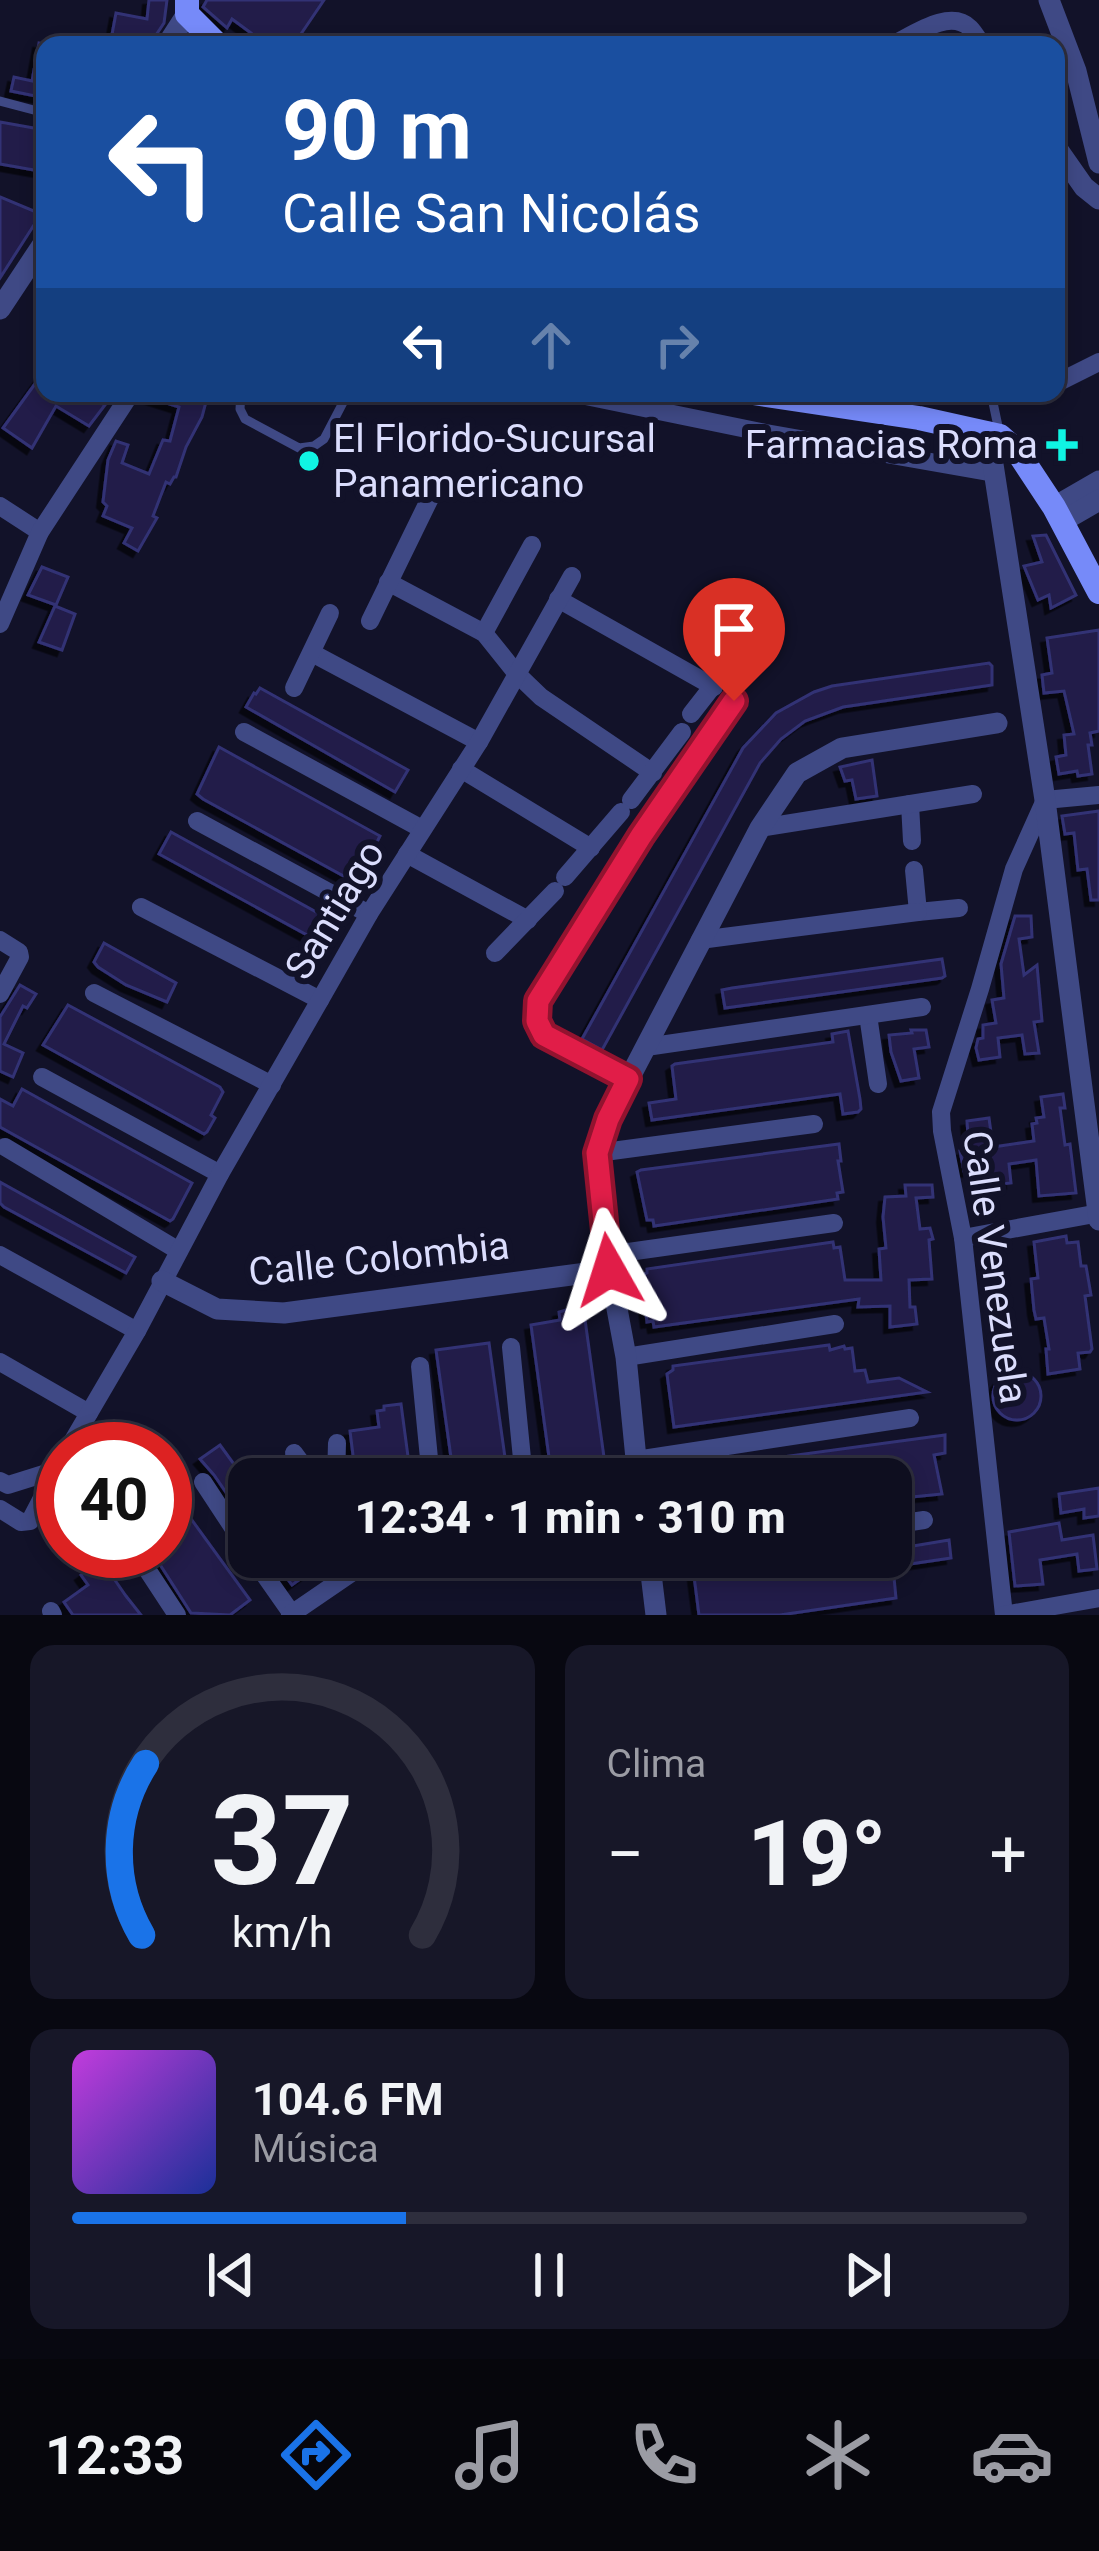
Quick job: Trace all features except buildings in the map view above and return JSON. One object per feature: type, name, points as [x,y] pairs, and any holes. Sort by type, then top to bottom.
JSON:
[{"type":"main road","points":[[192,4],[212,36]]},
{"type":"main road","points":[[806,402],[994,434],[1017,452],[1059,514],[1099,592]]},
{"type":"street","points":[[1049,0],[1063,36]]},
{"type":"street","points":[[172,36],[192,4]]},
{"type":"street","points":[[911,36],[944,20],[968,25],[976,36]]},
{"type":"street","points":[[1065,42],[1099,163]]},
{"type":"street","points":[[1065,173],[1099,199]]},
{"type":"street","points":[[0,309],[36,255]]},
{"type":"street","points":[[1065,379],[1099,362]]},
{"type":"street","points":[[0,624],[40,532],[125,402]]},
{"type":"street","points":[[614,402],[994,473]]},
{"type":"street","points":[[964,1238],[1099,1216],[1045,800],[994,473],[994,434]]},
{"type":"street","points":[[1059,514],[1099,482]]},
{"type":"street","points":[[370,621],[432,494]]},
{"type":"street","points":[[1059,514],[1099,500]]},
{"type":"street","points":[[0,506],[40,532]]},
{"type":"street","points":[[484,633],[532,545]]},
{"type":"street","name":"Santiago","points":[[84,1422],[369,914],[479,742],[572,576]]},
{"type":"street","points":[[388,582],[484,633],[542,697],[653,772]]},
{"type":"street","points":[[558,599],[714,687]]},
{"type":"street","points":[[294,688],[330,613]]},
{"type":"street","points":[[312,653],[479,742]]},
{"type":"street","points":[[495,953],[626,806],[734,659]]},
{"type":"street","points":[[628,1079],[544,1035],[537,1021],[538,1001],[641,836],[734,701]]},
{"type":"street","points":[[636,1458],[597,1153],[608,1119],[760,827],[797,772],[842,748],[997,723]]},
{"type":"street","points":[[244,732],[422,829]]},
{"type":"street","points":[[461,769],[591,848]]},
{"type":"street","points":[[760,827],[973,794]]},
{"type":"street","points":[[1045,800],[1099,795]]},
{"type":"street","name":"Calle Venezuela","points":[[1004,1615],[964,1238],[940,1112],[1014,869],[1045,800]]},
{"type":"street","points":[[910,804],[912,841]]},
{"type":"street","points":[[196,821],[369,914]]},
{"type":"street","points":[[407,854],[528,920]]},
{"type":"street","points":[[914,870],[918,911]]},
{"type":"street","points":[[142,907],[320,1000]]},
{"type":"street","points":[[700,940],[959,908]]},
{"type":"street","points":[[0,940],[20,957],[0,993]]},
{"type":"street","points":[[94,993],[272,1085]]},
{"type":"street","points":[[646,1047],[922,1007]]},
{"type":"street","points":[[868,1015],[878,1084]]},
{"type":"street","points":[[42,1077],[220,1174]]},
{"type":"street","points":[[597,1153],[814,1124]]},
{"type":"street","points":[[5,1147],[179,1251]]},
{"type":"street","points":[[608,1262],[834,1223]]},
{"type":"street","points":[[0,1255],[137,1331]]},
{"type":"street","name":"Calle Colombia","points":[[162,1281],[217,1310],[284,1313],[608,1262]]},
{"type":"street","points":[[626,1357],[835,1324]]},
{"type":"street","points":[[511,1347],[522,1458]]},
{"type":"street","points":[[0,1362],[89,1413]]},
{"type":"street","points":[[420,1366],[429,1458]]},
{"type":"street","points":[[700,1458],[910,1418]]},
{"type":"street","points":[[337,1443],[337,1458]]},
{"type":"street","points":[[294,1453],[298,1458]]},
{"type":"street","points":[[36,1476],[2,1494],[21,1522],[30,1521],[36,1513]]},
{"type":"street","points":[[203,1482],[228,1520]]},
{"type":"street","points":[[912,1522],[924,1520]]},
{"type":"street","points":[[153,1578],[177,1615]]},
{"type":"street","points":[[267,1578],[291,1614],[339,1578]]},
{"type":"street","points":[[655,1578],[656,1615]]},
{"type":"street","points":[[1004,1615],[1099,1598]]},
{"type":"lane","points":[[0,100],[36,110]]},
{"type":"lane","points":[[240,402],[245,419],[298,448],[324,439],[343,402]]},
{"type":"lane","points":[[992,402],[994,434]]},
{"type":"place","name":"Farmacias Roma","points":[[1062,445]]},
{"type":"place","name":"El Florido-Sucursal Panamericano","points":[[309,461]]},
{"type":"route","points":[[609,1270],[597,1153],[628,1079],[544,1035],[537,1021],[538,1001],[641,836],[734,701]]}]
